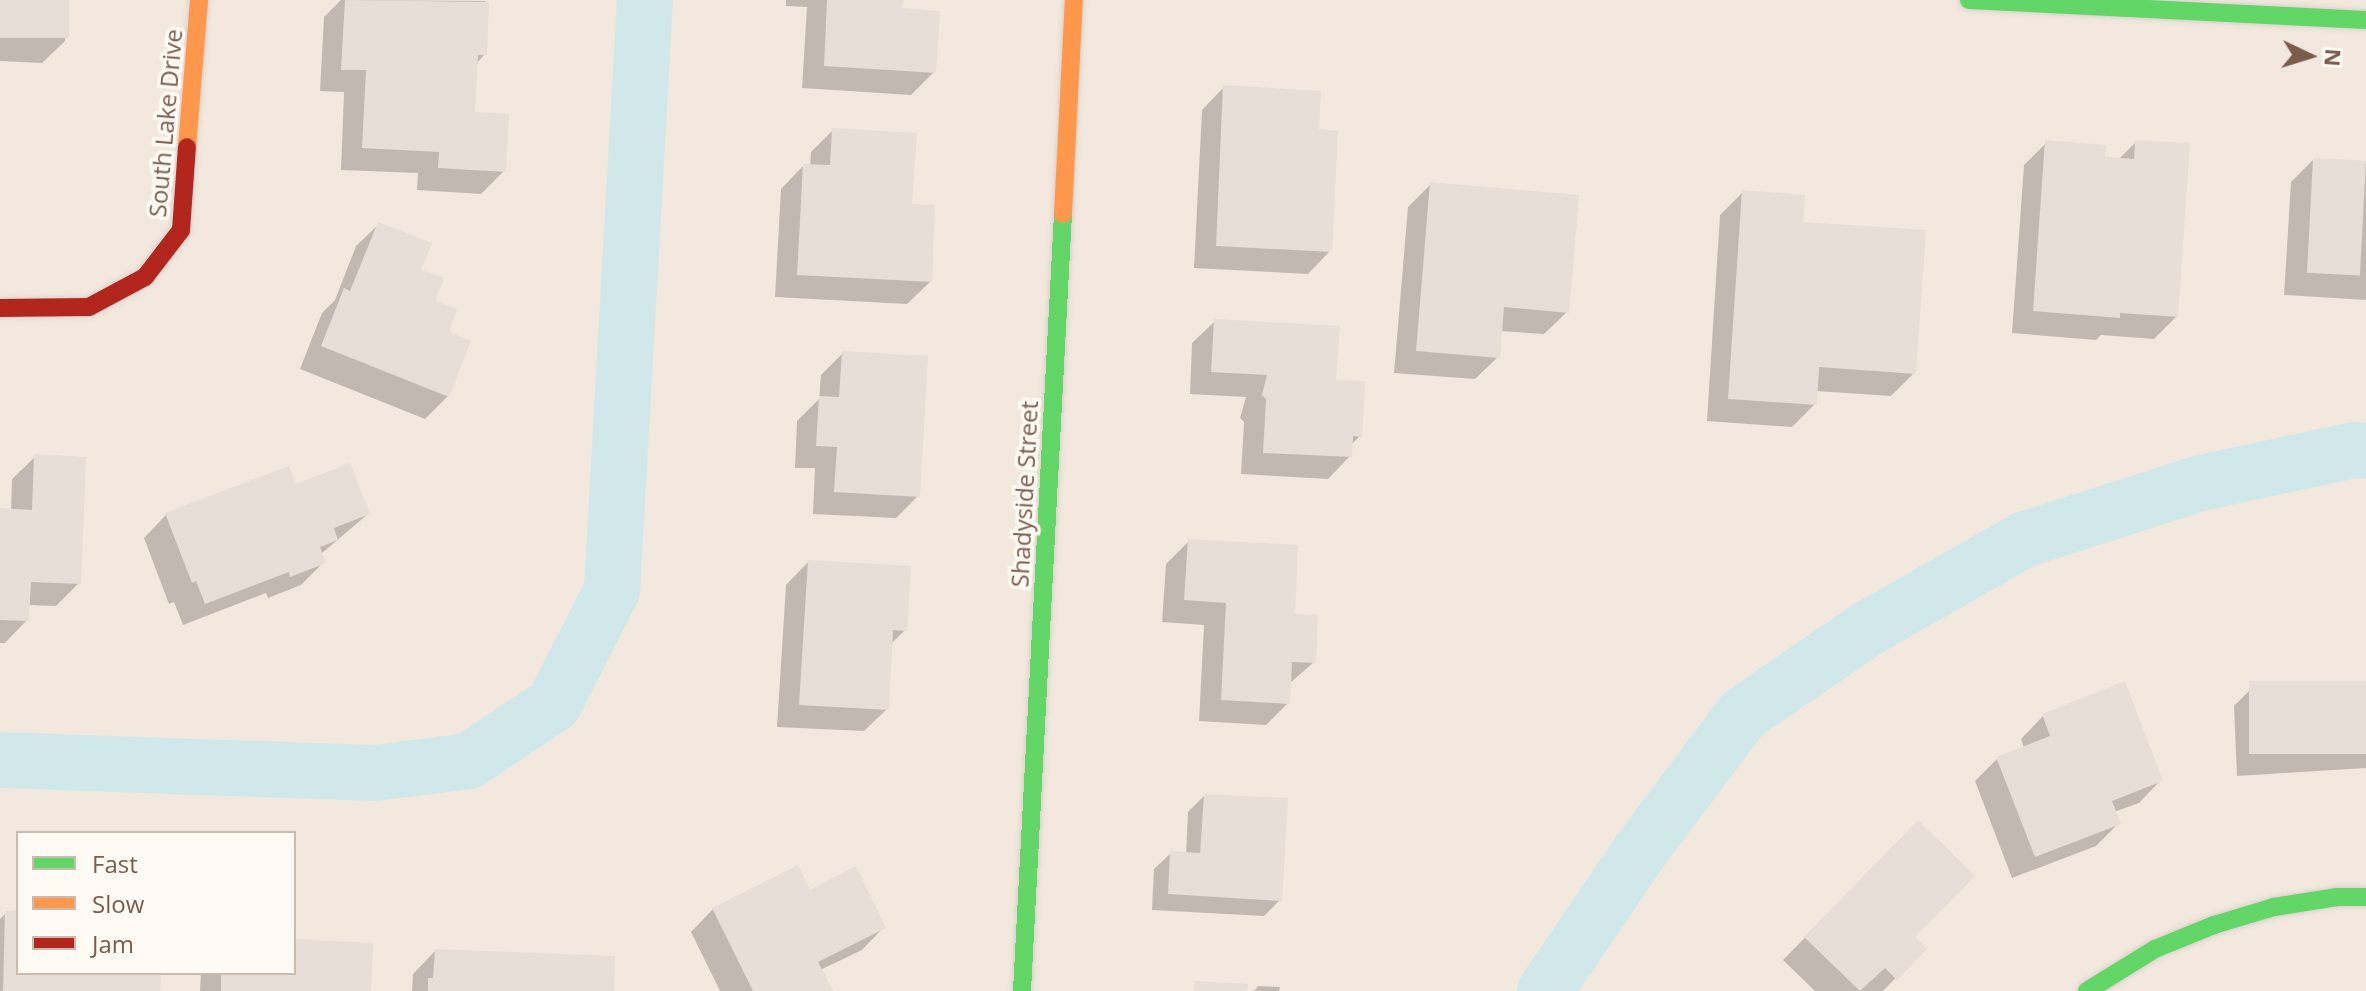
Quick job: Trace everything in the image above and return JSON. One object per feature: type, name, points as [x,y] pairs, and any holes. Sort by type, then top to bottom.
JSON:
[{"type":"street","name":"South Lake Drive","points":[[0,308],[89,307],[145,277],[181,230],[199,0]]},
{"type":"street","name":"Shadyside Street","points":[[1022,991],[1074,0]]},
{"type":"street","points":[[1969,0],[2366,20]]},
{"type":"street","points":[[2087,991],[2155,949],[2214,925],[2274,907],[2337,897],[2366,897]]},
{"type":"shaded area","points":[[0,0],[2366,0],[2366,991],[0,991]]},
{"type":"building","points":[[0,0],[69,0],[69,38],[0,38]]},
{"type":"building","points":[[345,0],[489,2],[487,55],[478,55],[475,112],[509,114],[506,172],[438,168],[439,152],[362,148],[366,70],[341,70]]},
{"type":"building","points":[[827,0],[903,0],[902,8],[940,11],[936,73],[824,66]]},
{"type":"building","points":[[1223,85],[1321,91],[1319,129],[1338,131],[1332,252],[1216,246]]},
{"type":"building","points":[[832,128],[917,133],[912,204],[935,205],[932,282],[797,275],[803,164],[830,165]]},
{"type":"building","points":[[2045,140],[2106,145],[2105,157],[2134,159],[2135,140],[2190,143],[2178,317],[2120,313],[2120,318],[2033,311]]},
{"type":"building","points":[[2313,158],[2366,161],[2360,276],[2307,273]]},
{"type":"building","points":[[1430,182],[1579,195],[1569,313],[1504,307],[1500,358],[1416,351]]},
{"type":"building","points":[[1742,190],[1805,195],[1803,222],[1926,230],[1916,374],[1819,367],[1817,405],[1728,399]]},
{"type":"building","points":[[378,222],[432,243],[421,270],[444,278],[435,301],[457,309],[449,332],[471,341],[449,397],[321,346],[344,288],[350,291]]},
{"type":"building","points":[[1214,319],[1340,326],[1336,380],[1365,381],[1362,437],[1353,436],[1352,457],[1263,453],[1266,399],[1262,395],[1267,375],[1211,372]]},
{"type":"building","points":[[842,351],[928,356],[920,497],[834,492],[837,447],[816,446],[819,396],[839,397]]},
{"type":"building","points":[[34,454],[86,457],[81,584],[31,582],[29,621],[0,620],[0,508],[32,510]]},
{"type":"building","points":[[350,463],[370,514],[334,528],[338,540],[320,547],[326,563],[290,577],[289,572],[205,604],[196,581],[192,583],[165,513],[289,466],[296,484]]},
{"type":"building","points":[[1188,539],[1298,545],[1295,614],[1318,615],[1316,663],[1292,662],[1290,704],[1221,700],[1226,603],[1184,600]]},
{"type":"building","points":[[808,560],[911,566],[907,631],[893,630],[889,710],[799,705]]},
{"type":"building","points":[[2125,681],[2163,781],[2112,801],[2121,824],[2035,857],[1996,757],[2050,736],[2042,714]]},
{"type":"building","points":[[2249,681],[2366,681],[2366,754],[2249,754]]},
{"type":"building","points":[[1204,794],[1288,798],[1282,901],[1168,894],[1170,851],[1200,853]]},
{"type":"building","points":[[1918,820],[1975,876],[1915,937],[1927,949],[1897,980],[1885,968],[1860,991],[1804,937]]},
{"type":"building","points":[[798,865],[810,890],[856,866],[886,928],[818,962],[833,991],[753,991],[712,908]]},
{"type":"building","points":[[16,910],[16,975],[161,975],[160,991],[3,991],[5,911]]},
{"type":"building","points":[[296,939],[373,943],[371,991],[221,991],[221,975],[296,975]]},
{"type":"building","points":[[435,949],[615,956],[614,991],[428,991],[428,978],[433,978]]},
{"type":"building","points":[[1194,981],[1248,984],[1247,991],[1194,991]]},
{"type":"waterway","points":[[0,760],[375,773],[469,761],[554,704],[612,590],[645,0]]},
{"type":"waterway","points":[[1545,991],[1640,851],[1743,714],[1867,629],[2023,540],[2201,483],[2353,450],[2366,451]]},
{"type":"traffic: fast","points":[[1969,0],[2366,20]]},
{"type":"traffic: fast","points":[[1022,991],[1063,214]]},
{"type":"traffic: fast","points":[[2087,991],[2155,949],[2214,925],[2274,907],[2337,897],[2366,897]]},
{"type":"traffic: slow","points":[[187,147],[199,0]]},
{"type":"traffic: slow","points":[[1063,214],[1074,0]]},
{"type":"traffic: jam","points":[[0,308],[89,307],[145,277],[181,230],[187,147]]}]
